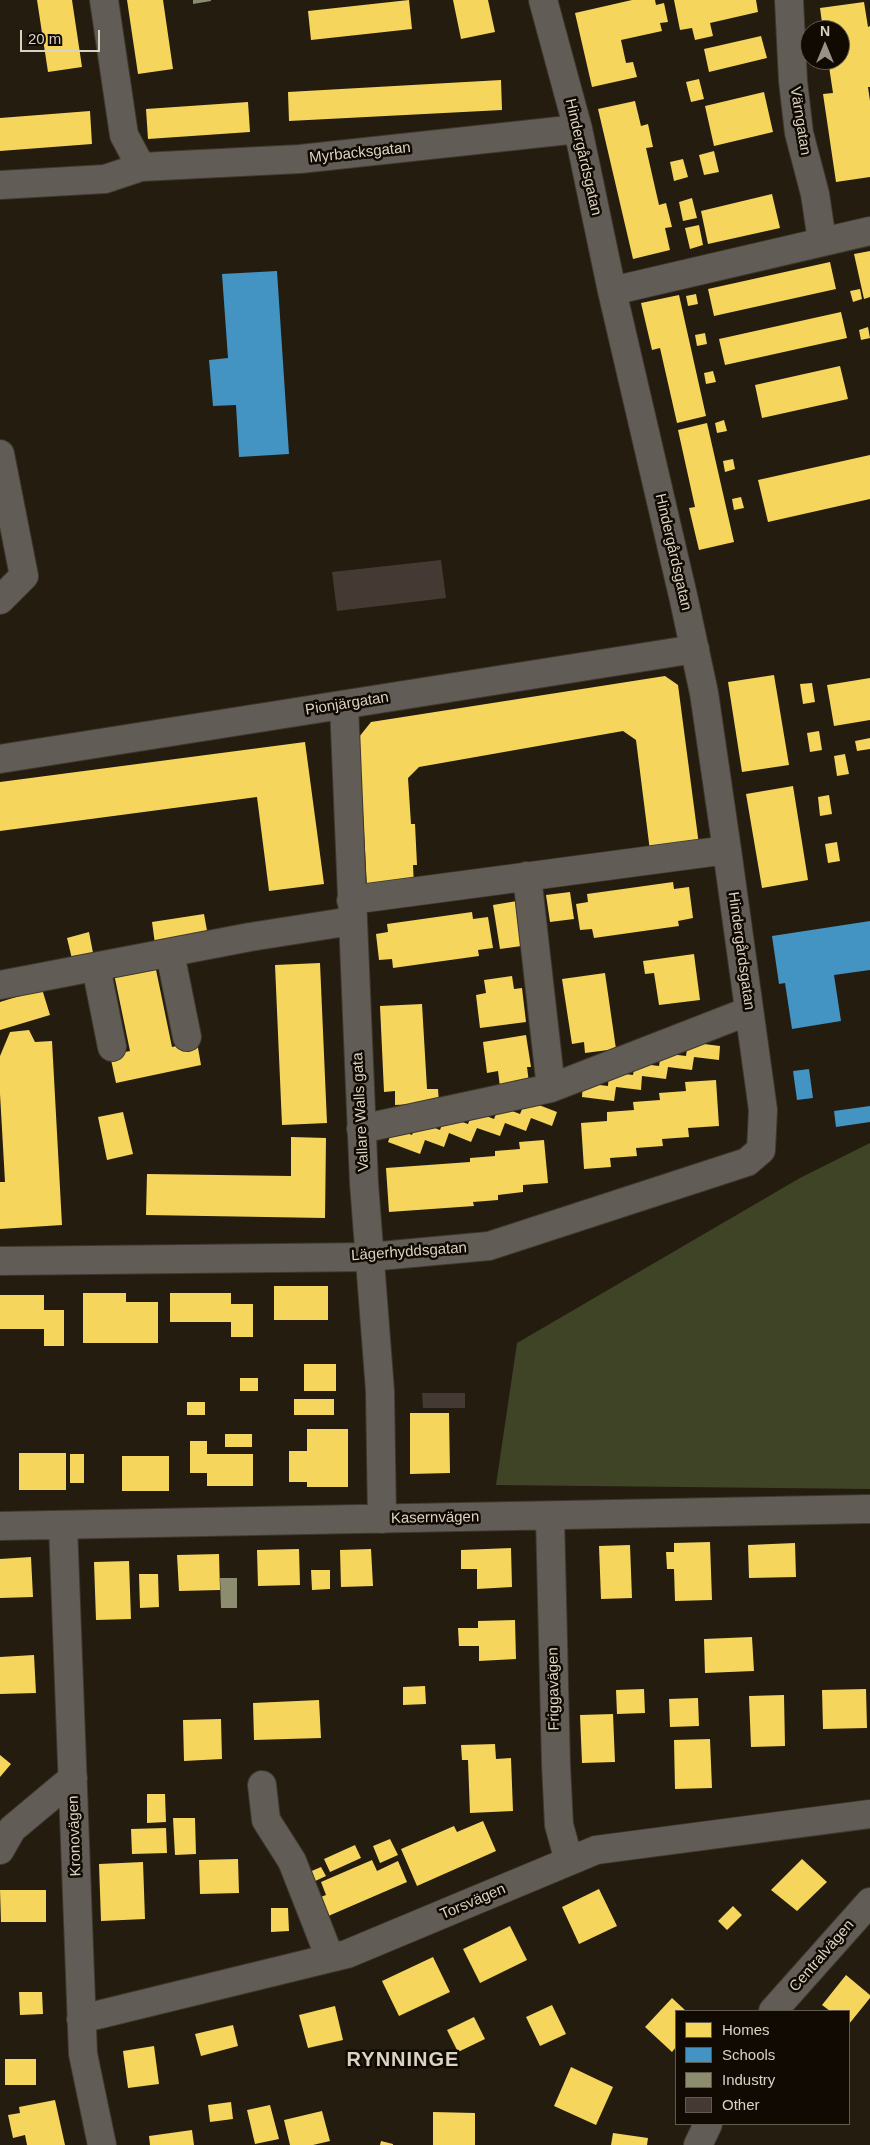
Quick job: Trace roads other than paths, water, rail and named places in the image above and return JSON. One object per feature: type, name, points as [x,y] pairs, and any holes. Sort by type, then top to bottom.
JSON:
[{"type":"street","points":[[104,0],[124,135],[141,167]]},
{"type":"street","name":"Värngatan","points":[[789,0],[793,81],[799,133],[816,194],[822,241]]},
{"type":"street","name":"Hindergårdsgatan","points":[[546,1],[578,129],[612,291],[704,693],[763,1110]]},
{"type":"street","name":"Myrbacksgatan","points":[[0,185],[105,179],[141,167],[300,159],[578,129]]},
{"type":"street","points":[[612,291],[870,231]]},
{"type":"street","points":[[0,454],[24,576],[0,600]]},
{"type":"street","name":"Pionjärgatan","points":[[0,759],[695,649]]},
{"type":"street","name":"Vallare Walls gata","points":[[344,705],[361,1129],[380,1391],[382,1519]]},
{"type":"street","points":[[0,985],[250,937],[352,910],[527,876],[727,850]]},
{"type":"street","points":[[527,876],[551,1088]]},
{"type":"street","points":[[170,953],[187,1037]]},
{"type":"street","points":[[96,966],[112,1047]]},
{"type":"street","points":[[361,1129],[551,1088],[749,1011]]},
{"type":"street","name":"Lägerhyddsgatan","points":[[0,1262],[369,1257],[489,1246],[747,1162],[761,1150],[763,1110]]},
{"type":"street","name":"Kasernvägen","points":[[0,1526],[870,1509]]},
{"type":"street","name":"Friggavägen","points":[[550,1516],[559,1825],[569,1861]]},
{"type":"street","name":"Kronovägen","points":[[63,1525],[83,2054],[102,2145]]},
{"type":"street","points":[[0,1850],[12,1829],[72,1778]]},
{"type":"street","points":[[262,1785],[266,1820],[292,1860],[330,1958]]},
{"type":"street","name":"Torsvägen","points":[[82,2018],[347,1954],[596,1850],[870,1814]]},
{"type":"street","name":"Centralvägen","points":[[774,2010],[870,1902]]},
{"type":"street","points":[[698,2145],[708,2125]]},
{"type":"district","name":"RYNNINGE","points":[[403,2060]]}]
